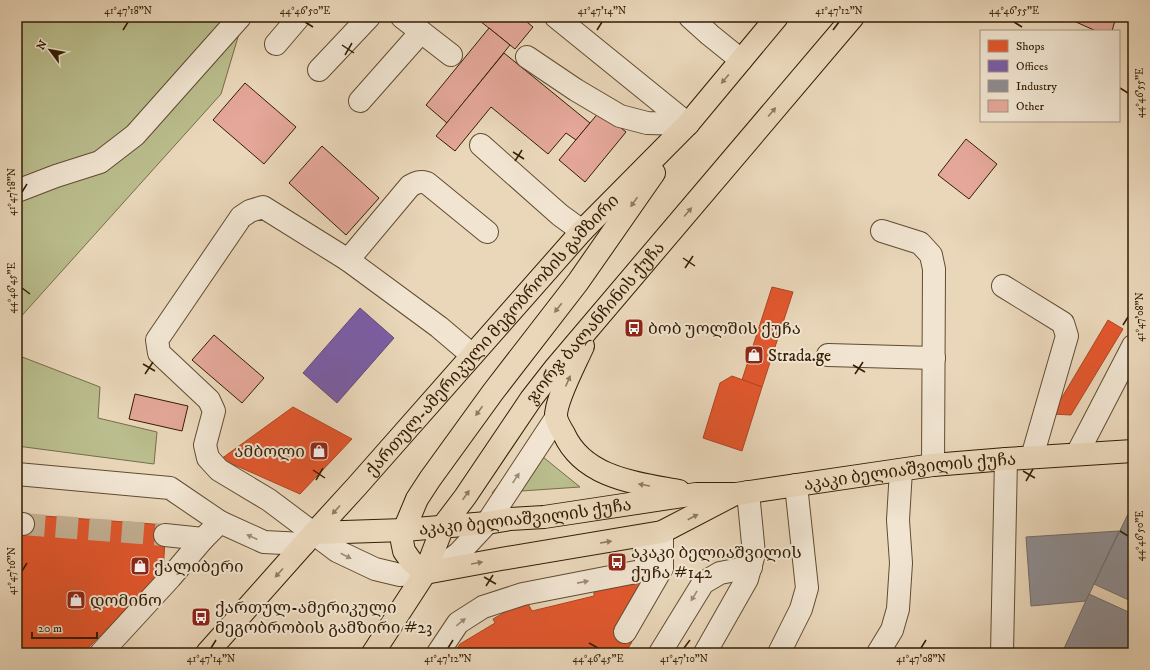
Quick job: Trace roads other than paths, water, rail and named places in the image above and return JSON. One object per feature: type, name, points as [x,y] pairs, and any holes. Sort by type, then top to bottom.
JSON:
[{"type":"main road","name":"ჯორჯ ბალანჩინის ქუჩა","points":[[373,653],[425,572],[443,526],[465,498],[531,399],[556,367],[853,17]]},
{"type":"main road","name":"ქართულ-ამერიკული მეგობრობის გამზირი","points":[[207,653],[582,231],[688,124],[775,18]]},
{"type":"main road","points":[[425,572],[411,561],[404,551],[402,541],[404,530],[417,499],[493,392],[578,282],[688,124]]},
{"type":"main road","points":[[594,323],[558,402],[556,418],[569,444],[582,459],[599,470],[617,478],[696,494]]},
{"type":"main road","name":"აკაკი ბელიაშვილის ქუჩა","points":[[309,539],[544,517],[696,494],[742,493],[933,466],[1032,457],[1133,451]]},
{"type":"main road","name":"აკაკი ბელიაშვილის ქუჩა","points":[[425,572],[653,534],[742,493]]},
{"type":"street","points":[[276,44],[299,17]]},
{"type":"street","points":[[319,70],[368,17]]},
{"type":"street","points":[[402,17],[451,56]]},
{"type":"street","points":[[556,17],[688,124]]},
{"type":"street","points":[[690,17],[741,60]]},
{"type":"street","points":[[17,191],[56,176],[100,162],[135,135],[236,19]]},
{"type":"street","points":[[360,101],[421,32]]},
{"type":"street","points":[[527,57],[576,90],[620,116],[647,123],[688,124]]},
{"type":"street","points":[[481,145],[560,215],[582,231]]},
{"type":"street","points":[[348,260],[410,186],[416,182],[421,181],[428,183],[487,232]]},
{"type":"street","points":[[472,355],[438,327],[348,260],[263,207],[250,211],[241,217],[157,340],[159,353],[209,400],[214,411],[205,446],[208,458],[219,470],[269,500],[309,539],[375,569],[400,575],[425,572],[444,564],[459,553],[487,523],[556,418]]},
{"type":"street","points":[[882,231],[920,243],[931,255],[934,269],[933,466]]},
{"type":"street","points":[[1003,286],[1063,323],[1067,336],[1032,457]]},
{"type":"street","points":[[1077,454],[1133,346]]},
{"type":"street","points":[[828,355],[934,358]]},
{"type":"street","points":[[1002,653],[1006,459]]},
{"type":"street","points":[[878,653],[892,630],[898,609],[901,563],[898,520],[901,470]]},
{"type":"street","points":[[17,474],[170,488],[220,522],[264,542],[309,539]]},
{"type":"street","points":[[779,653],[802,609],[807,588],[796,485]]},
{"type":"street","points":[[705,653],[747,579],[754,554],[742,493]]},
{"type":"street","points":[[101,653],[220,522]]},
{"type":"street","points":[[653,534],[645,554],[655,573]]},
{"type":"street","points":[[165,535],[203,539]]},
{"type":"street","points":[[660,653],[703,583],[720,572],[750,567]]},
{"type":"street","points":[[625,632],[655,573]]},
{"type":"street","points":[[438,653],[458,623],[483,607],[523,594],[655,573]]},
{"type":"tunnel","points":[[23,524],[165,535]]},
{"type":"place","name":"ბობ უოლშის ქუჩა","points":[[634,328]]},
{"type":"place","name":"Strada.ge","points":[[754,355]]},
{"type":"place","name":"ამბოლი","points":[[319,451]]},
{"type":"place","name":"აკაკი ბელიაშვილის ქუჩა #142","points":[[617,562]]},
{"type":"place","name":"ქალიბერი","points":[[140,566]]},
{"type":"place","name":"დომინო","points":[[76,600]]},
{"type":"place","name":"ქართულ-ამერიკული მეგობრობის გამზირი #23","points":[[201,617]]}]
